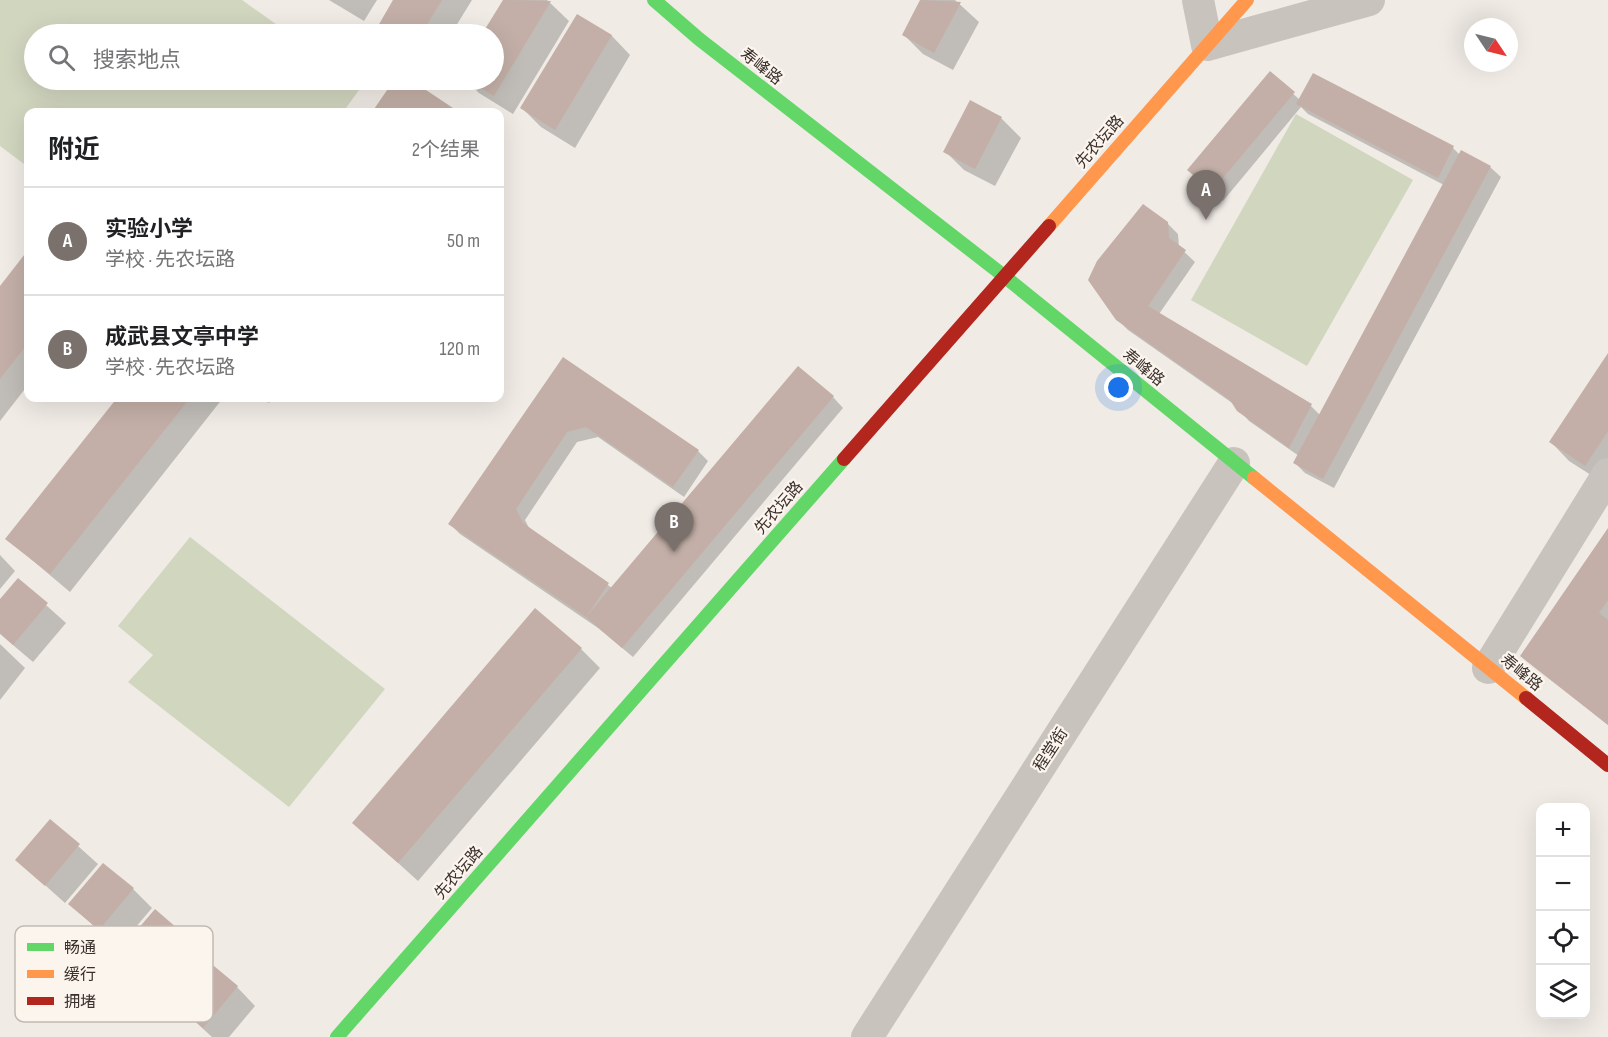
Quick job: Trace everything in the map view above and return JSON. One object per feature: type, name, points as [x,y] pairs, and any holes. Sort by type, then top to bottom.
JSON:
[{"type":"street","name":"寿峰路","points":[[654,0],[699,39],[1004,276],[1608,765]]},
{"type":"street","points":[[1198,0],[1207,45],[1369,0]]},
{"type":"street","name":"先农坛路","points":[[337,1037],[1247,0]]},
{"type":"street","name":"程堂街","points":[[867,1037],[1234,463]]},
{"type":"street","points":[[1488,668],[1608,474]]},
{"type":"green space","points":[[0,0],[242,0],[276,24],[24,24],[24,90],[359,90],[346,108],[24,108],[24,164],[0,146]]},
{"type":"green space","points":[[1296,114],[1413,180],[1307,366],[1191,300]]},
{"type":"green space","points":[[190,537],[385,689],[289,807],[128,682],[153,655],[118,626]]},
{"type":"building","points":[[393,0],[442,0],[427,24],[379,24]]},
{"type":"building","points":[[503,0],[551,1],[504,79],[504,24],[488,24]]},
{"type":"building","points":[[920,0],[961,2],[934,53],[902,35]]},
{"type":"building","points":[[577,14],[612,35],[555,130],[520,108]]},
{"type":"building","points":[[1270,71],[1295,92],[1212,191],[1187,170]]},
{"type":"building","points":[[1313,73],[1454,146],[1438,178],[1296,104]]},
{"type":"building","points":[[387,90],[426,90],[453,108],[375,108]]},
{"type":"building","points":[[484,90],[498,90],[494,96]]},
{"type":"building","points":[[970,100],[1002,117],[975,169],[943,152]]},
{"type":"building","points":[[1461,150],[1491,166],[1323,479],[1293,463]]},
{"type":"building","points":[[1143,204],[1168,222],[1169,238],[1186,250],[1148,306],[1312,404],[1289,448],[1237,411],[1230,400],[1116,320],[1088,280],[1097,261]]},
{"type":"building","points":[[24,255],[24,348],[0,379],[0,286]]},
{"type":"building","points":[[1608,353],[1608,431],[1585,466],[1549,442]]},
{"type":"building","points":[[563,357],[699,450],[673,487],[586,427],[567,432],[516,509],[523,523],[609,583],[586,617],[448,524]]},
{"type":"building","points":[[798,366],[834,396],[622,648],[586,617]]},
{"type":"building","points":[[114,402],[187,402],[50,574],[5,539]]},
{"type":"building","points":[[1608,528],[1608,600],[1599,613],[1608,620],[1608,725],[1520,656]]},
{"type":"building","points":[[18,578],[48,603],[13,645],[0,633],[0,599]]},
{"type":"building","points":[[535,608],[582,648],[398,863],[352,823]]},
{"type":"building","points":[[50,819],[80,844],[45,886],[15,860]]},
{"type":"building","points":[[103,863],[134,888],[102,926],[94,926],[68,904]]},
{"type":"building","points":[[155,909],[175,926],[140,926]]},
{"type":"building","points":[[213,965],[238,986],[213,1016]]},
{"type":"building","points":[[196,1022],[208,1022],[203,1028]]},
{"type":"traffic: fast","points":[[654,0],[699,39],[1004,276],[1254,478]]},
{"type":"traffic: fast","points":[[337,1037],[844,459]]},
{"type":"traffic: slow","points":[[1049,226],[1247,0]]},
{"type":"traffic: slow","points":[[1254,478],[1526,698]]},
{"type":"traffic: jam","points":[[844,459],[1049,226]]},
{"type":"traffic: jam","points":[[1526,698],[1608,765]]},
{"type":"place","name":"实验小学","points":[[1206,220]]},
{"type":"place","name":"成武县文亭中学","points":[[674,552]]}]
